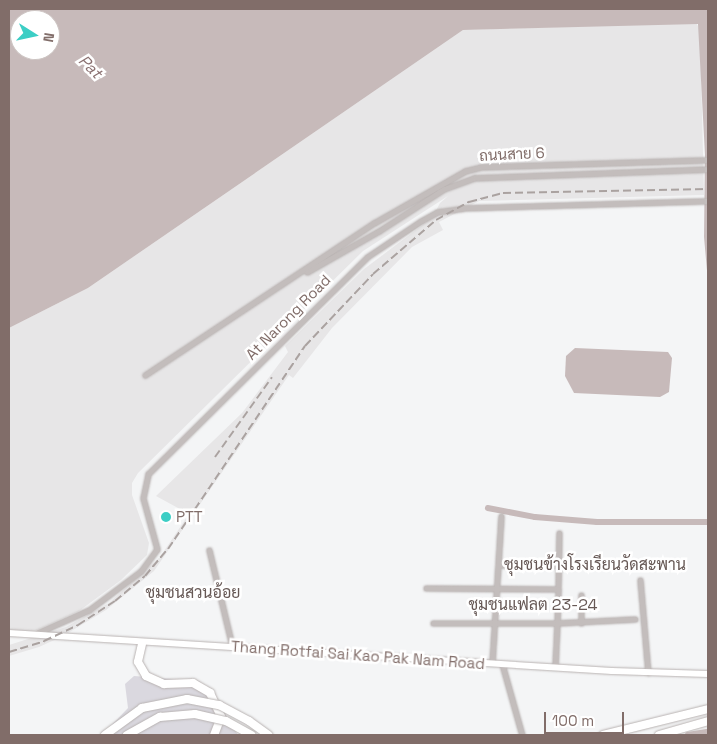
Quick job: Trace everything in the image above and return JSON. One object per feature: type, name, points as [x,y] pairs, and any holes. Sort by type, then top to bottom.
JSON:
[{"type":"highway","points":[[142,644],[138,662],[146,676],[164,684],[193,683],[210,693],[221,717],[214,735]]},
{"type":"highway","points":[[105,735],[142,708],[186,699],[219,705],[234,711],[268,735]]},
{"type":"highway","points":[[603,735],[708,709]]},
{"type":"highway","points":[[127,735],[160,717],[195,714],[226,721],[251,735]]},
{"type":"highway","points":[[663,735],[708,721]]},
{"type":"highway","points":[[659,735],[675,732]]},
{"type":"main road","name":"Thang Rotfai Sai Kao Pak Nam Road","points":[[9,633],[142,644],[232,646],[492,664],[648,673],[708,674]]},
{"type":"street","name":"ถนนสาย 6","points":[[145,375],[374,223],[442,182],[472,169],[708,160]]},
{"type":"street","name":"ถนนสาย 6","points":[[289,281],[460,182],[486,175],[708,169]]},
{"type":"street","name":"At Narong Road","points":[[22,634],[43,632],[82,614],[141,571],[157,549],[143,498],[148,474],[367,257],[437,212],[477,208],[708,200]]},
{"type":"street","points":[[492,664],[501,516]]},
{"type":"street","points":[[555,667],[559,533]]},
{"type":"street","points":[[209,550],[232,646]]},
{"type":"street","points":[[498,565],[558,565]]},
{"type":"street","points":[[640,580],[648,673]]},
{"type":"street","points":[[426,588],[558,589]]},
{"type":"street","points":[[581,595],[581,623]]},
{"type":"street","points":[[433,623],[581,623],[635,619]]},
{"type":"street","points":[[502,664],[522,735]]},
{"type":"shaded area","points":[[696,23],[700,29],[704,195],[479,201],[439,222],[443,230],[412,247],[332,328],[293,378],[289,375],[154,571],[106,610],[63,636],[39,647],[9,656],[9,645],[66,627],[109,603],[160,557],[189,514],[156,496],[242,413],[288,352],[285,346],[364,269],[432,218],[440,203],[448,196],[363,251],[138,473],[132,483],[132,495],[149,543],[147,555],[121,580],[79,611],[30,633],[9,631],[9,328],[88,288],[463,30]]},
{"type":"shaded area","points":[[134,676],[199,681],[213,694],[238,735],[102,735],[128,708],[125,684]]},
{"type":"water","name":"Pat","points":[[9,9],[708,9],[708,282],[704,237],[705,155],[698,24],[463,30],[88,288],[9,328]]},
{"type":"water","points":[[575,348],[668,352],[672,358],[669,392],[660,397],[574,393],[565,376],[566,356]]},
{"type":"waterway","points":[[488,508],[535,517],[597,522],[708,522]]},
{"type":"waterway","points":[[688,735],[708,732]]},
{"type":"railway","points":[[9,652],[44,641],[78,625],[115,601],[145,576],[168,549],[305,346],[373,274],[436,220],[469,202],[503,193],[708,189]]},
{"type":"railway","points":[[215,457],[272,377]]},
{"type":"place","name":"PTT","points":[[166,517]]},
{"type":"district","name":"ชุมชนข้างโรงเรียนวัดสะพาน","points":[[595,565]]},
{"type":"district","name":"ชุมชนสวนอ้อย","points":[[193,593]]},
{"type":"district","name":"ชุมชนแฟลต 23-24","points":[[533,605]]}]
